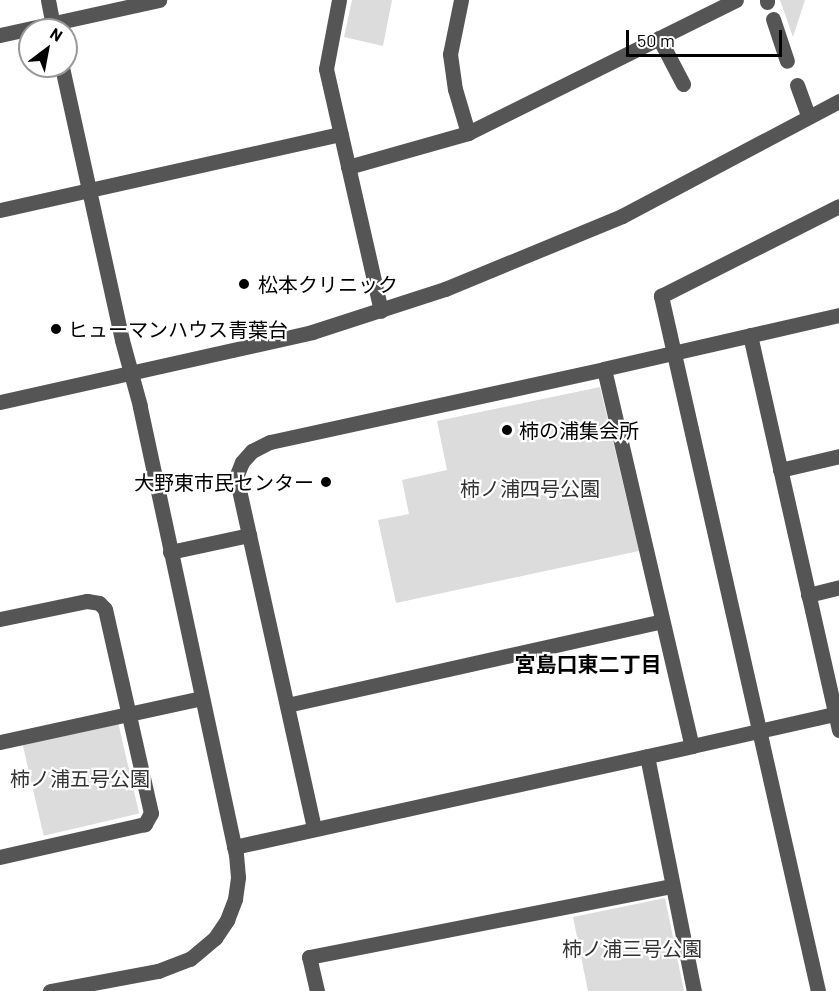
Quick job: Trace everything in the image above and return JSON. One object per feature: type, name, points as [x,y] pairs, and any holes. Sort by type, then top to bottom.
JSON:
[{"type":"street","points":[[48,0],[52,18]]},
{"type":"street","points":[[78,21],[159,0]]},
{"type":"street","points":[[339,0],[326,69],[381,311]]},
{"type":"street","points":[[460,0],[450,54],[455,89],[468,134]]},
{"type":"street","points":[[348,167],[468,134],[736,0]]},
{"type":"street","points":[[773,19],[787,60]]},
{"type":"street","points":[[0,35],[18,32]]},
{"type":"street","points":[[659,38],[683,84]]},
{"type":"street","points":[[50,991],[169,968],[199,953],[215,938],[232,909],[238,877],[234,847],[132,373],[65,78]]},
{"type":"street","points":[[797,85],[808,116]]},
{"type":"street","points":[[0,402],[312,332],[466,281],[622,216],[839,101]]},
{"type":"street","points":[[0,210],[341,134]]},
{"type":"street","points":[[818,991],[661,296],[839,206]]},
{"type":"street","points":[[314,828],[236,477],[242,462],[252,451],[270,442],[839,315]]},
{"type":"street","points":[[750,335],[839,730]]},
{"type":"street","points":[[604,369],[692,746]]},
{"type":"street","points":[[780,470],[839,456]]},
{"type":"street","points":[[170,552],[249,535]]},
{"type":"street","points":[[808,595],[839,588]]},
{"type":"street","points":[[0,619],[87,601],[99,603],[105,609],[128,714],[129,741],[151,813],[145,824],[0,856]]},
{"type":"street","points":[[286,705],[662,621]]},
{"type":"street","points":[[0,742],[201,698]]},
{"type":"street","points":[[234,847],[837,713]]},
{"type":"street","points":[[647,756],[694,991]]},
{"type":"street","points":[[317,991],[309,957],[672,886]]},
{"type":"green space","points":[[352,0],[392,0],[383,46],[344,37]]},
{"type":"green space","points":[[780,0],[805,0],[793,37],[786,17]]},
{"type":"green space","name":"柿ノ浦四号公園","points":[[600,387],[639,551],[396,603],[378,520],[409,514],[402,480],[447,470],[437,421]]},
{"type":"green space","name":"柿ノ浦五号公園","points":[[118,722],[139,814],[44,836],[23,744]]},
{"type":"green space","name":"柿ノ浦三号公園","points":[[665,898],[684,991],[588,991],[573,917]]},
{"type":"place","name":"松本クリニック","points":[[244,284]]},
{"type":"place","name":"ヒューマンハウス青葉台","points":[[56,329]]},
{"type":"place","name":"柿の浦集会所","points":[[507,430]]},
{"type":"place","name":"大野東市民センター","points":[[326,482]]},
{"type":"district","name":"宮島口東二丁目","points":[[588,664]]}]
